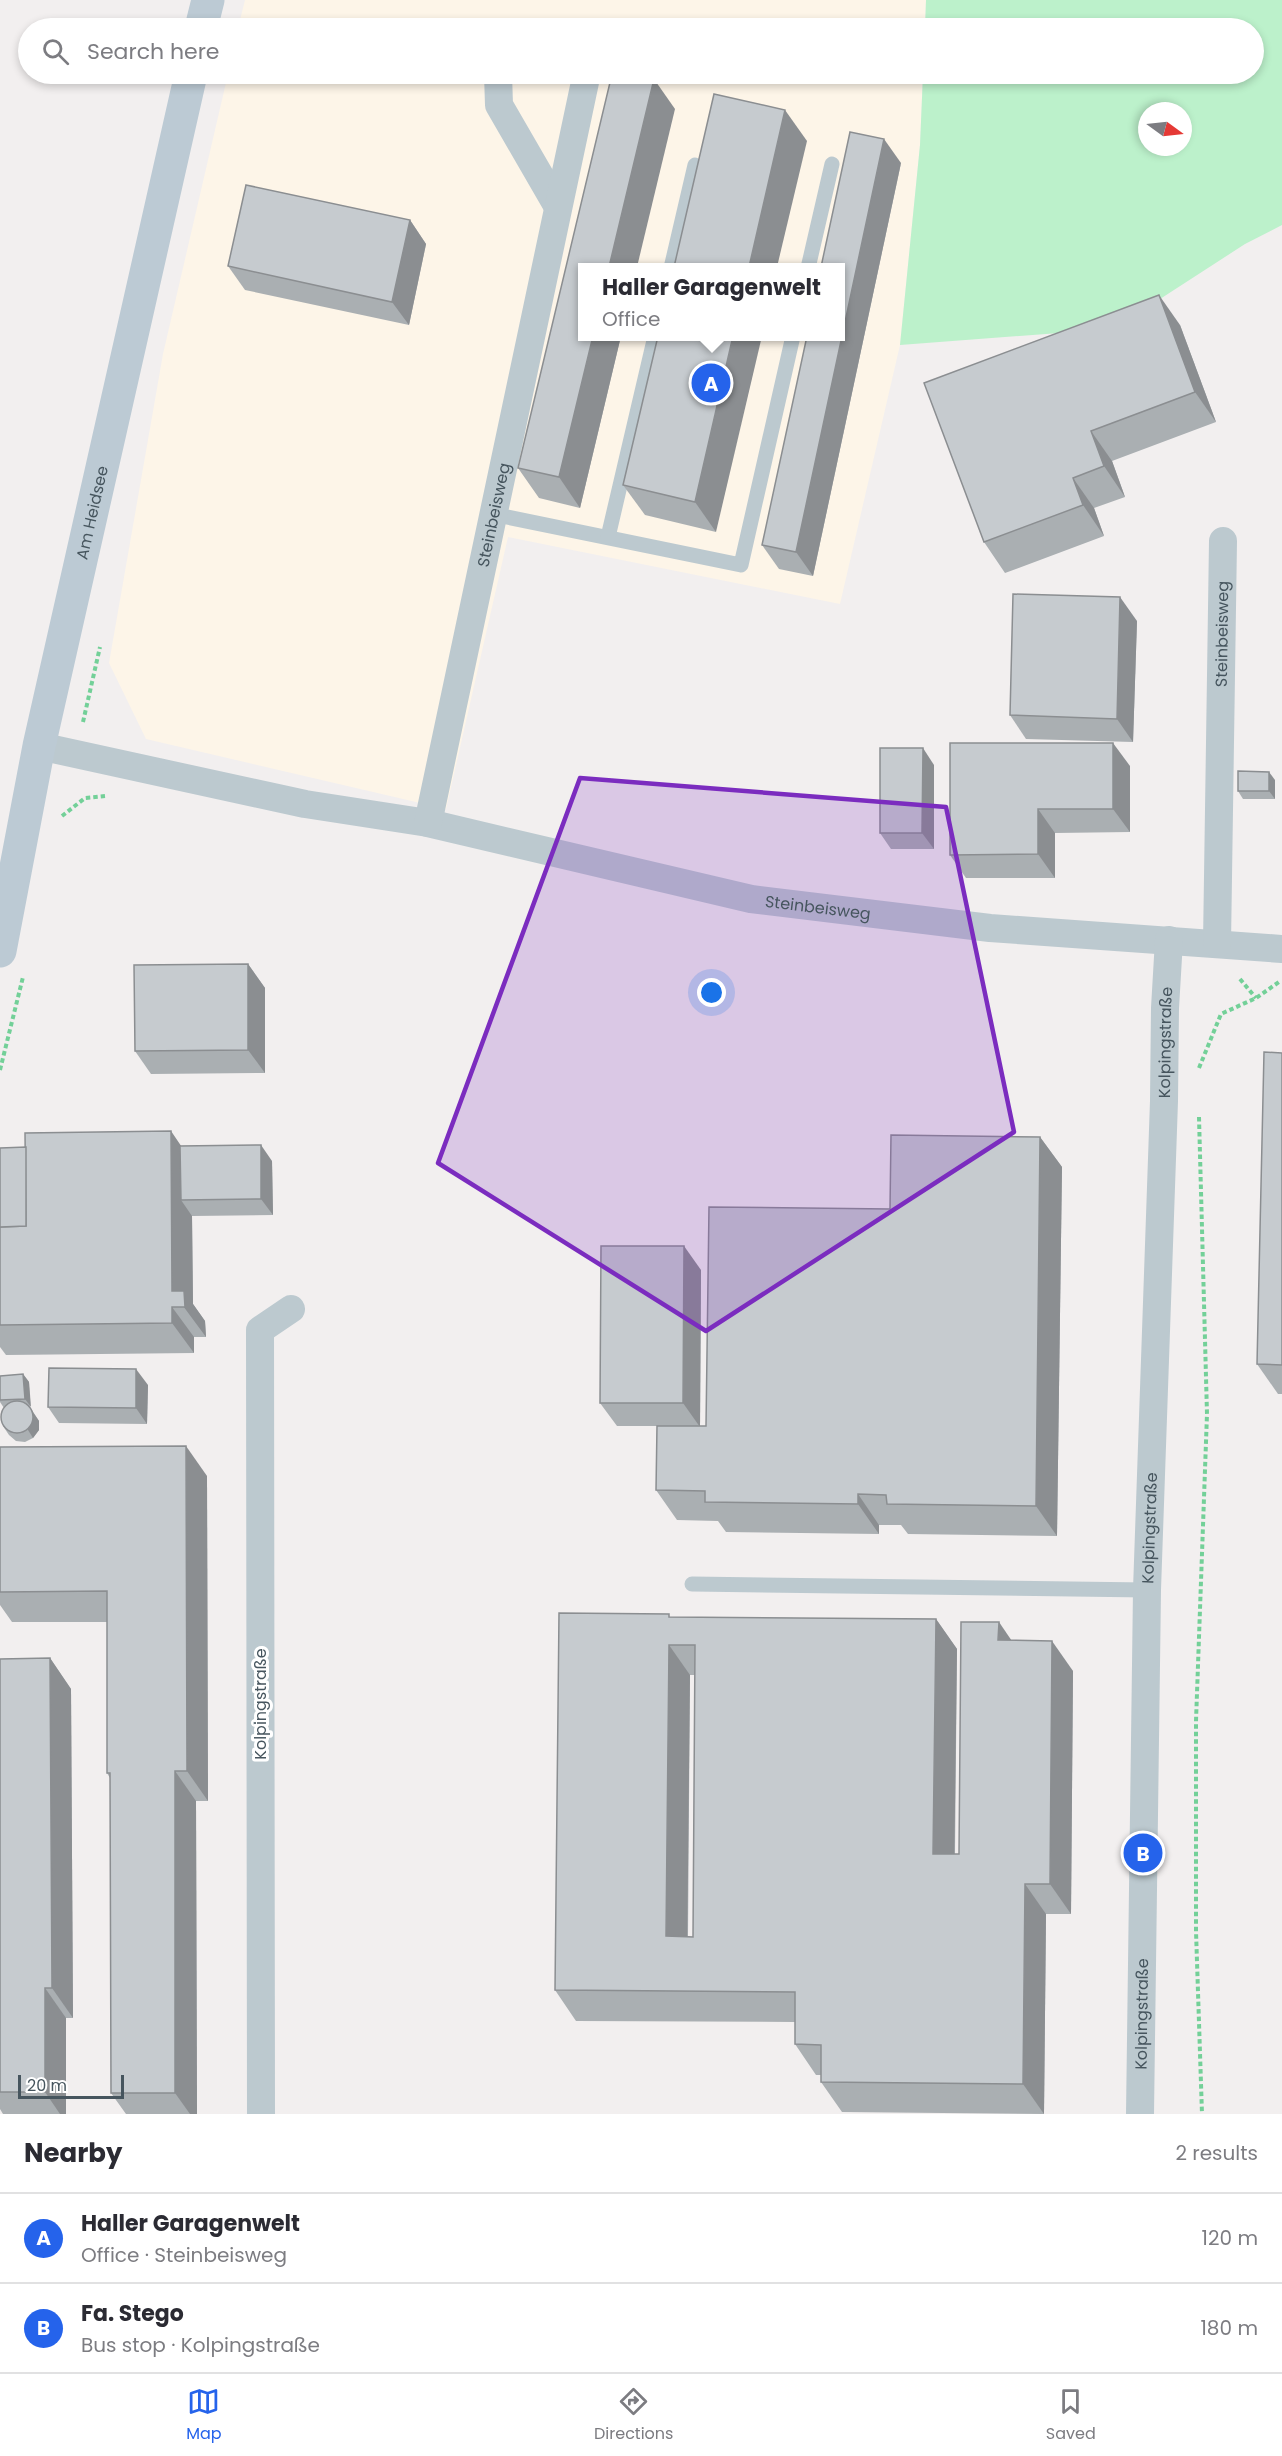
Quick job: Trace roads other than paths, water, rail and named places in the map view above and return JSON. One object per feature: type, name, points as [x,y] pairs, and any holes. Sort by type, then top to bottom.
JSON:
[{"type":"main road","points":[[204,18],[208,0]]},
{"type":"main road","name":"Am Heidsee","points":[[0,951],[39,746],[189,84]]},
{"type":"street","points":[[498,84],[499,105],[558,207]]},
{"type":"street","name":"Steinbeisweg","points":[[428,823],[585,84]]},
{"type":"street","name":"Steinbeisweg","points":[[1217,944],[1223,541]]},
{"type":"street","name":"Steinbeisweg","points":[[39,746],[305,804],[428,823],[751,899],[990,928],[1282,949]]},
{"type":"street","name":"Kolpingstraße","points":[[1140,2114],[1147,1590],[1169,940]]},
{"type":"street","name":"Kolpingstraße","points":[[261,2114],[260,1330],[291,1309]]},
{"type":"lane","points":[[809,263],[832,164]]},
{"type":"lane","points":[[672,263],[695,165]]},
{"type":"lane","points":[[608,537],[654,341]]},
{"type":"lane","points":[[492,514],[741,564],[792,341]]},
{"type":"lane","points":[[692,1584],[1147,1590]]},
{"type":"place","name":"Haller Garagenwelt","points":[[711,383]]},
{"type":"place","name":"Fa. Stego","points":[[1143,1853]]}]
